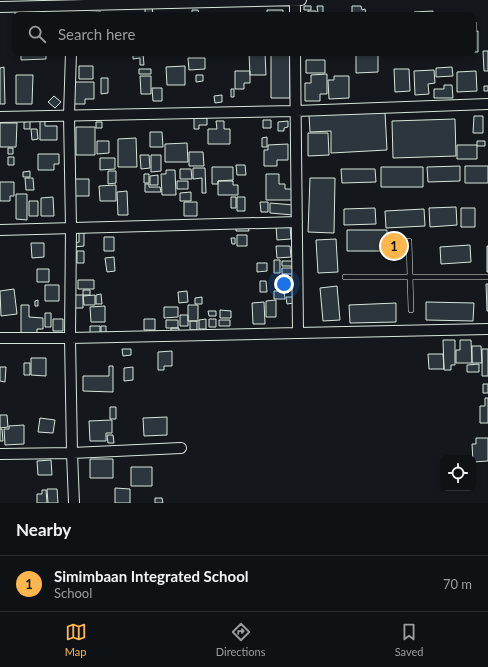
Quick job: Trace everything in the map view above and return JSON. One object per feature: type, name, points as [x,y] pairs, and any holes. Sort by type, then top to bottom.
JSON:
[{"type":"street","points":[[295,0],[295,12]]},
{"type":"street","points":[[0,7],[72,11],[301,0]]},
{"type":"street","points":[[71,56],[69,115],[71,228],[70,338],[74,503]]},
{"type":"street","points":[[295,56],[298,332]]},
{"type":"street","points":[[0,117],[296,111],[488,104]]},
{"type":"street","points":[[0,230],[297,222]]},
{"type":"street","points":[[0,338],[70,338],[488,329]]},
{"type":"street","points":[[0,454],[72,453],[181,448]]},
{"type":"lane","points":[[409,241],[411,310]]},
{"type":"lane","points":[[345,277],[488,277]]},
{"type":"building","points":[[145,6],[152,6],[153,12],[145,12]]},
{"type":"building","points":[[304,6],[311,6],[311,10],[304,10]]},
{"type":"building","points":[[317,6],[323,6],[323,12],[318,12]]},
{"type":"building","points":[[352,6],[361,6],[362,10],[365,9],[366,12],[352,12]]},
{"type":"building","points":[[192,10],[198,10],[199,12],[192,12]]},
{"type":"building","points":[[267,10],[283,10],[283,12],[267,12]]},
{"type":"building","points":[[476,31],[478,31],[478,52],[476,52]]},
{"type":"building","points":[[483,51],[488,51],[488,71],[484,71]]},
{"type":"building","points":[[21,56],[46,56],[46,59],[21,60]]},
{"type":"building","points":[[133,56],[143,56],[144,65],[140,65],[140,58],[133,59]]},
{"type":"building","points":[[249,56],[265,56],[266,75],[250,75]]},
{"type":"building","points":[[271,56],[290,56],[290,98],[271,98]]},
{"type":"building","points":[[356,56],[378,56],[378,72],[356,73]]},
{"type":"building","points":[[188,58],[205,58],[205,69],[189,70]]},
{"type":"building","points":[[306,60],[325,60],[325,73],[306,73]]},
{"type":"building","points":[[79,66],[93,66],[93,79],[79,79]]},
{"type":"building","points":[[185,66],[185,85],[167,85],[166,67]]},
{"type":"building","points":[[4,67],[5,104],[0,104],[0,68]]},
{"type":"building","points":[[452,67],[453,76],[436,77],[436,68]]},
{"type":"building","points":[[139,69],[151,69],[151,74],[139,74]]},
{"type":"building","points":[[394,69],[409,69],[410,91],[395,92]]},
{"type":"building","points":[[434,70],[435,83],[428,84],[429,94],[415,95],[414,71]]},
{"type":"building","points":[[235,71],[250,71],[250,83],[244,83],[244,89],[235,89]]},
{"type":"building","points":[[476,71],[477,91],[457,92],[457,72]]},
{"type":"building","points":[[327,74],[327,94],[320,94],[320,101],[305,101],[305,83],[311,83],[311,75]]},
{"type":"building","points":[[16,75],[33,75],[32,104],[16,104]]},
{"type":"building","points":[[196,75],[203,75],[203,81],[196,82]]},
{"type":"building","points":[[140,76],[151,76],[151,94],[141,94]]},
{"type":"building","points":[[334,76],[349,76],[349,98],[329,99],[328,80],[334,80]]},
{"type":"building","points":[[101,78],[108,78],[108,93],[101,94]]},
{"type":"building","points":[[72,82],[94,82],[94,99],[85,99],[85,104],[72,104]]},
{"type":"building","points":[[444,85],[452,85],[453,98],[434,98],[434,89],[444,89]]},
{"type":"building","points":[[484,86],[488,86],[488,91],[484,91]]},
{"type":"building","points":[[152,88],[162,88],[162,101],[153,101]]},
{"type":"building","points":[[231,89],[234,89],[234,97],[231,97]]},
{"type":"building","points":[[222,95],[222,102],[215,103],[214,96]]},
{"type":"building","points":[[54,96],[61,102],[55,108],[48,102]]},
{"type":"building","points":[[385,112],[387,150],[331,153],[331,131],[310,132],[309,115]]},
{"type":"building","points":[[474,116],[483,116],[483,133],[473,133]]},
{"type":"building","points":[[194,118],[207,118],[207,125],[199,125],[199,129],[194,129]]},
{"type":"building","points":[[455,119],[456,156],[393,158],[392,121]]},
{"type":"building","points":[[40,120],[45,120],[45,126],[57,126],[57,140],[40,140]]},
{"type":"building","points":[[263,120],[271,120],[271,128],[263,128]]},
{"type":"building","points":[[30,121],[30,129],[24,129],[24,122]]},
{"type":"building","points":[[216,121],[224,121],[224,129],[230,129],[230,144],[208,144],[208,129],[217,129]]},
{"type":"building","points":[[288,121],[288,127],[284,128],[284,131],[278,131],[278,122]]},
{"type":"building","points":[[96,122],[102,122],[102,128],[96,128]]},
{"type":"building","points":[[0,123],[17,123],[16,147],[0,147]]},
{"type":"building","points":[[76,127],[95,127],[95,155],[76,155]]},
{"type":"building","points":[[31,129],[37,129],[38,139],[32,140]]},
{"type":"building","points":[[150,132],[162,132],[163,147],[150,147]]},
{"type":"building","points":[[308,133],[328,133],[329,155],[308,156]]},
{"type":"building","points":[[267,137],[267,147],[262,147],[262,138]]},
{"type":"building","points":[[136,138],[137,167],[118,167],[118,139]]},
{"type":"building","points":[[97,141],[109,141],[109,153],[97,154]]},
{"type":"building","points":[[477,141],[485,141],[485,146],[477,146]]},
{"type":"building","points":[[187,143],[188,162],[165,162],[165,144]]},
{"type":"building","points":[[288,144],[288,160],[277,160],[277,166],[264,166],[264,150],[268,150],[268,145]]},
{"type":"building","points":[[457,145],[477,145],[477,159],[457,159]]},
{"type":"building","points":[[8,148],[13,148],[13,154],[8,154]]},
{"type":"building","points":[[189,152],[203,152],[204,166],[189,166]]},
{"type":"building","points":[[38,154],[59,154],[59,164],[54,164],[54,170],[38,170]]},
{"type":"building","points":[[140,155],[149,155],[150,168],[141,169]]},
{"type":"building","points":[[151,155],[161,155],[161,171],[151,172]]},
{"type":"building","points":[[8,157],[14,157],[14,165],[8,165]]},
{"type":"building","points":[[100,158],[115,158],[115,169],[100,170]]},
{"type":"building","points":[[236,165],[245,165],[246,175],[237,175]]},
{"type":"building","points":[[460,166],[460,181],[428,182],[427,167]]},
{"type":"building","points":[[465,166],[488,166],[488,183],[465,183]]},
{"type":"building","points":[[212,167],[233,167],[233,180],[218,181],[218,184],[212,184]]},
{"type":"building","points":[[381,167],[423,167],[423,187],[381,187]]},
{"type":"building","points":[[193,168],[205,168],[206,193],[202,193],[202,178],[193,179]]},
{"type":"building","points":[[180,169],[191,169],[192,179],[180,179]]},
{"type":"building","points":[[341,169],[375,169],[376,182],[342,183]]},
{"type":"building","points":[[166,170],[175,170],[176,195],[162,195],[161,174],[166,174]]},
{"type":"building","points":[[30,171],[30,177],[23,177],[23,172]]},
{"type":"building","points":[[108,171],[116,171],[116,183],[108,184]]},
{"type":"building","points":[[144,174],[149,174],[149,183],[144,183]]},
{"type":"building","points":[[266,174],[279,174],[279,184],[285,184],[285,189],[293,189],[293,200],[266,200]]},
{"type":"building","points":[[158,175],[158,185],[150,185],[150,176]]},
{"type":"building","points":[[25,178],[33,178],[34,190],[26,190]]},
{"type":"building","points":[[310,178],[335,178],[334,233],[308,232]]},
{"type":"building","points":[[75,179],[89,179],[89,196],[75,196]]},
{"type":"building","points":[[177,181],[188,181],[188,189],[177,189]]},
{"type":"building","points":[[218,181],[233,181],[233,185],[238,185],[238,195],[218,195]]},
{"type":"building","points":[[0,182],[14,182],[14,196],[10,196],[10,201],[0,201]]},
{"type":"building","points":[[145,184],[149,184],[149,187],[160,187],[161,192],[145,192]]},
{"type":"building","points":[[116,185],[116,201],[100,201],[99,186]]},
{"type":"building","points":[[127,191],[128,215],[118,215],[117,192]]},
{"type":"building","points":[[191,192],[191,201],[180,201],[180,193]]},
{"type":"building","points":[[16,194],[27,194],[27,220],[16,219]]},
{"type":"building","points":[[53,197],[54,216],[41,216],[41,198]]},
{"type":"building","points":[[231,197],[236,197],[236,208],[231,208]]},
{"type":"building","points":[[237,197],[245,197],[245,211],[237,211]]},
{"type":"building","points":[[29,201],[38,201],[38,216],[29,216]]},
{"type":"building","points":[[184,202],[197,202],[197,216],[184,216]]},
{"type":"building","points":[[260,202],[268,202],[268,212],[261,212]]},
{"type":"building","points":[[270,203],[294,205],[293,215],[270,213]]},
{"type":"building","points":[[456,207],[457,225],[430,227],[429,208]]},
{"type":"building","points":[[375,208],[376,224],[344,225],[344,209]]},
{"type":"building","points":[[461,208],[475,208],[475,227],[461,227]]},
{"type":"building","points":[[424,209],[425,226],[386,228],[385,211]]},
{"type":"building","points":[[236,225],[248,225],[249,231],[236,231]]},
{"type":"building","points":[[290,225],[291,239],[277,240],[276,226]]},
{"type":"building","points":[[347,230],[387,230],[387,251],[347,251]]},
{"type":"building","points":[[84,231],[84,246],[74,247],[74,243],[79,242],[79,232]]},
{"type":"building","points":[[237,235],[247,235],[247,246],[237,246]]},
{"type":"building","points":[[104,237],[114,237],[114,251],[104,251]]},
{"type":"building","points":[[231,238],[235,238],[235,244],[232,244]]},
{"type":"building","points":[[336,239],[338,272],[318,273],[316,240]]},
{"type":"building","points":[[31,243],[44,243],[44,257],[32,258]]},
{"type":"building","points":[[470,245],[471,262],[441,264],[440,247]]},
{"type":"building","points":[[276,246],[290,246],[291,257],[277,258]]},
{"type":"building","points":[[488,246],[488,272],[487,272]]},
{"type":"building","points":[[77,251],[84,251],[84,263],[77,263]]},
{"type":"building","points":[[114,257],[115,271],[107,272],[105,258]]},
{"type":"building","points":[[274,260],[280,260],[280,273],[274,273]]},
{"type":"building","points":[[282,261],[295,261],[295,266],[282,266]]},
{"type":"building","points":[[257,263],[267,263],[267,271],[257,272]]},
{"type":"building","points":[[282,268],[295,268],[295,274],[282,274]]},
{"type":"building","points":[[37,269],[49,269],[49,282],[37,282]]},
{"type":"building","points":[[280,276],[286,276],[286,281],[280,281]]},
{"type":"building","points":[[78,280],[94,280],[94,289],[78,289]]},
{"type":"building","points":[[260,281],[266,281],[267,292],[260,292]]},
{"type":"building","points":[[486,284],[488,284],[488,311],[487,311]]},
{"type":"building","points":[[45,285],[59,285],[59,301],[45,301]]},
{"type":"building","points":[[337,286],[340,320],[323,321],[320,288]]},
{"type":"building","points":[[14,289],[17,314],[1,316],[0,291]]},
{"type":"building","points":[[83,290],[90,290],[90,295],[83,295]]},
{"type":"building","points":[[187,291],[188,302],[179,303],[178,292]]},
{"type":"building","points":[[274,291],[284,291],[285,299],[274,299]]},
{"type":"building","points":[[101,294],[102,304],[96,304],[96,295]]},
{"type":"building","points":[[73,295],[83,295],[83,308],[74,308]]},
{"type":"building","points":[[95,295],[95,305],[84,305],[83,296]]},
{"type":"building","points":[[202,297],[202,304],[195,304],[195,298]]},
{"type":"building","points":[[286,297],[294,297],[294,303],[287,304]]},
{"type":"building","points":[[38,300],[38,306],[35,306],[35,301]]},
{"type":"building","points":[[276,300],[276,317],[266,317],[266,301]]},
{"type":"building","points":[[264,302],[265,324],[253,324],[252,303]]},
{"type":"building","points":[[426,302],[474,303],[473,321],[426,320]]},
{"type":"building","points":[[396,303],[396,322],[350,323],[349,305]]},
{"type":"building","points":[[21,305],[29,305],[29,317],[43,318],[43,329],[37,329],[37,335],[21,335]]},
{"type":"building","points":[[188,305],[198,305],[198,321],[188,321]]},
{"type":"building","points":[[105,306],[105,322],[91,322],[90,307]]},
{"type":"building","points":[[164,307],[178,307],[178,317],[164,318]]},
{"type":"building","points":[[220,310],[231,311],[231,318],[220,318]]},
{"type":"building","points":[[208,311],[216,311],[216,316],[209,316]]},
{"type":"building","points":[[45,313],[51,313],[51,327],[45,327]]},
{"type":"building","points":[[180,315],[188,315],[188,326],[180,326]]},
{"type":"building","points":[[53,319],[63,319],[63,331],[53,331]]},
{"type":"building","points":[[144,319],[155,319],[155,330],[144,330]]},
{"type":"building","points":[[206,319],[206,329],[199,329],[199,320]]},
{"type":"building","points":[[209,319],[216,319],[216,327],[209,327]]},
{"type":"building","points":[[166,320],[178,320],[178,328],[166,328]]},
{"type":"building","points":[[219,320],[230,320],[230,326],[219,326]]},
{"type":"building","points":[[190,321],[197,321],[197,330],[190,330]]},
{"type":"building","points":[[90,326],[100,326],[100,337],[90,337]]},
{"type":"building","points":[[101,326],[106,326],[106,336],[101,336]]},
{"type":"building","points":[[171,328],[179,328],[179,334],[171,334]]},
{"type":"building","points":[[443,340],[455,340],[455,365],[451,365],[451,370],[444,370]]},
{"type":"building","points":[[460,340],[471,340],[472,363],[456,363],[456,350],[460,350]]},
{"type":"building","points":[[472,346],[481,346],[482,363],[472,363]]},
{"type":"building","points":[[122,349],[131,349],[131,355],[123,356]]},
{"type":"building","points":[[482,349],[488,349],[488,376],[482,376]]},
{"type":"building","points":[[172,351],[172,366],[164,366],[164,370],[158,370],[158,352]]},
{"type":"building","points":[[428,354],[443,354],[444,369],[429,369]]},
{"type":"building","points":[[31,358],[46,358],[46,376],[31,375]]},
{"type":"building","points":[[24,363],[30,363],[30,375],[24,375]]},
{"type":"building","points":[[479,364],[479,372],[467,372],[467,365]]},
{"type":"building","points":[[109,366],[113,366],[113,392],[83,391],[83,376],[109,376]]},
{"type":"building","points":[[0,367],[6,367],[5,382],[0,381]]},
{"type":"building","points":[[133,367],[133,380],[124,381],[124,368]]},
{"type":"building","points":[[483,384],[488,384],[488,393],[483,393]]},
{"type":"building","points":[[485,398],[488,398],[488,423],[480,423],[480,406],[485,406]]},
{"type":"building","points":[[110,407],[116,407],[116,419],[110,419]]},
{"type":"building","points":[[0,415],[7,415],[8,427],[0,428]]},
{"type":"building","points":[[167,417],[167,435],[144,436],[143,418]]},
{"type":"building","points":[[40,418],[55,420],[53,433],[38,432]]},
{"type":"building","points":[[112,420],[112,433],[106,433],[106,441],[90,441],[89,421]]},
{"type":"building","points":[[24,425],[24,444],[5,445],[4,429],[9,429],[9,426]]},
{"type":"building","points":[[0,429],[2,429],[3,441],[0,441]]},
{"type":"building","points":[[107,435],[113,435],[114,443],[108,443]]},
{"type":"building","points":[[476,438],[488,438],[488,461],[476,462],[476,455],[473,455],[472,444],[476,444]]},
{"type":"building","points":[[90,459],[113,459],[113,478],[90,478]]},
{"type":"building","points":[[51,460],[52,475],[38,475],[37,461]]},
{"type":"building","points":[[131,467],[152,467],[152,486],[131,486]]},
{"type":"building","points":[[115,488],[130,489],[130,503],[115,503]]},
{"type":"building","points":[[47,489],[57,489],[58,503],[48,503]]},
{"type":"building","points":[[42,490],[46,490],[47,503],[37,503],[37,494],[42,494]]},
{"type":"building","points":[[155,498],[162,498],[163,503],[155,503]]},
{"type":"place","name":"Simimbaan Integrated School","points":[[394,246]]}]
